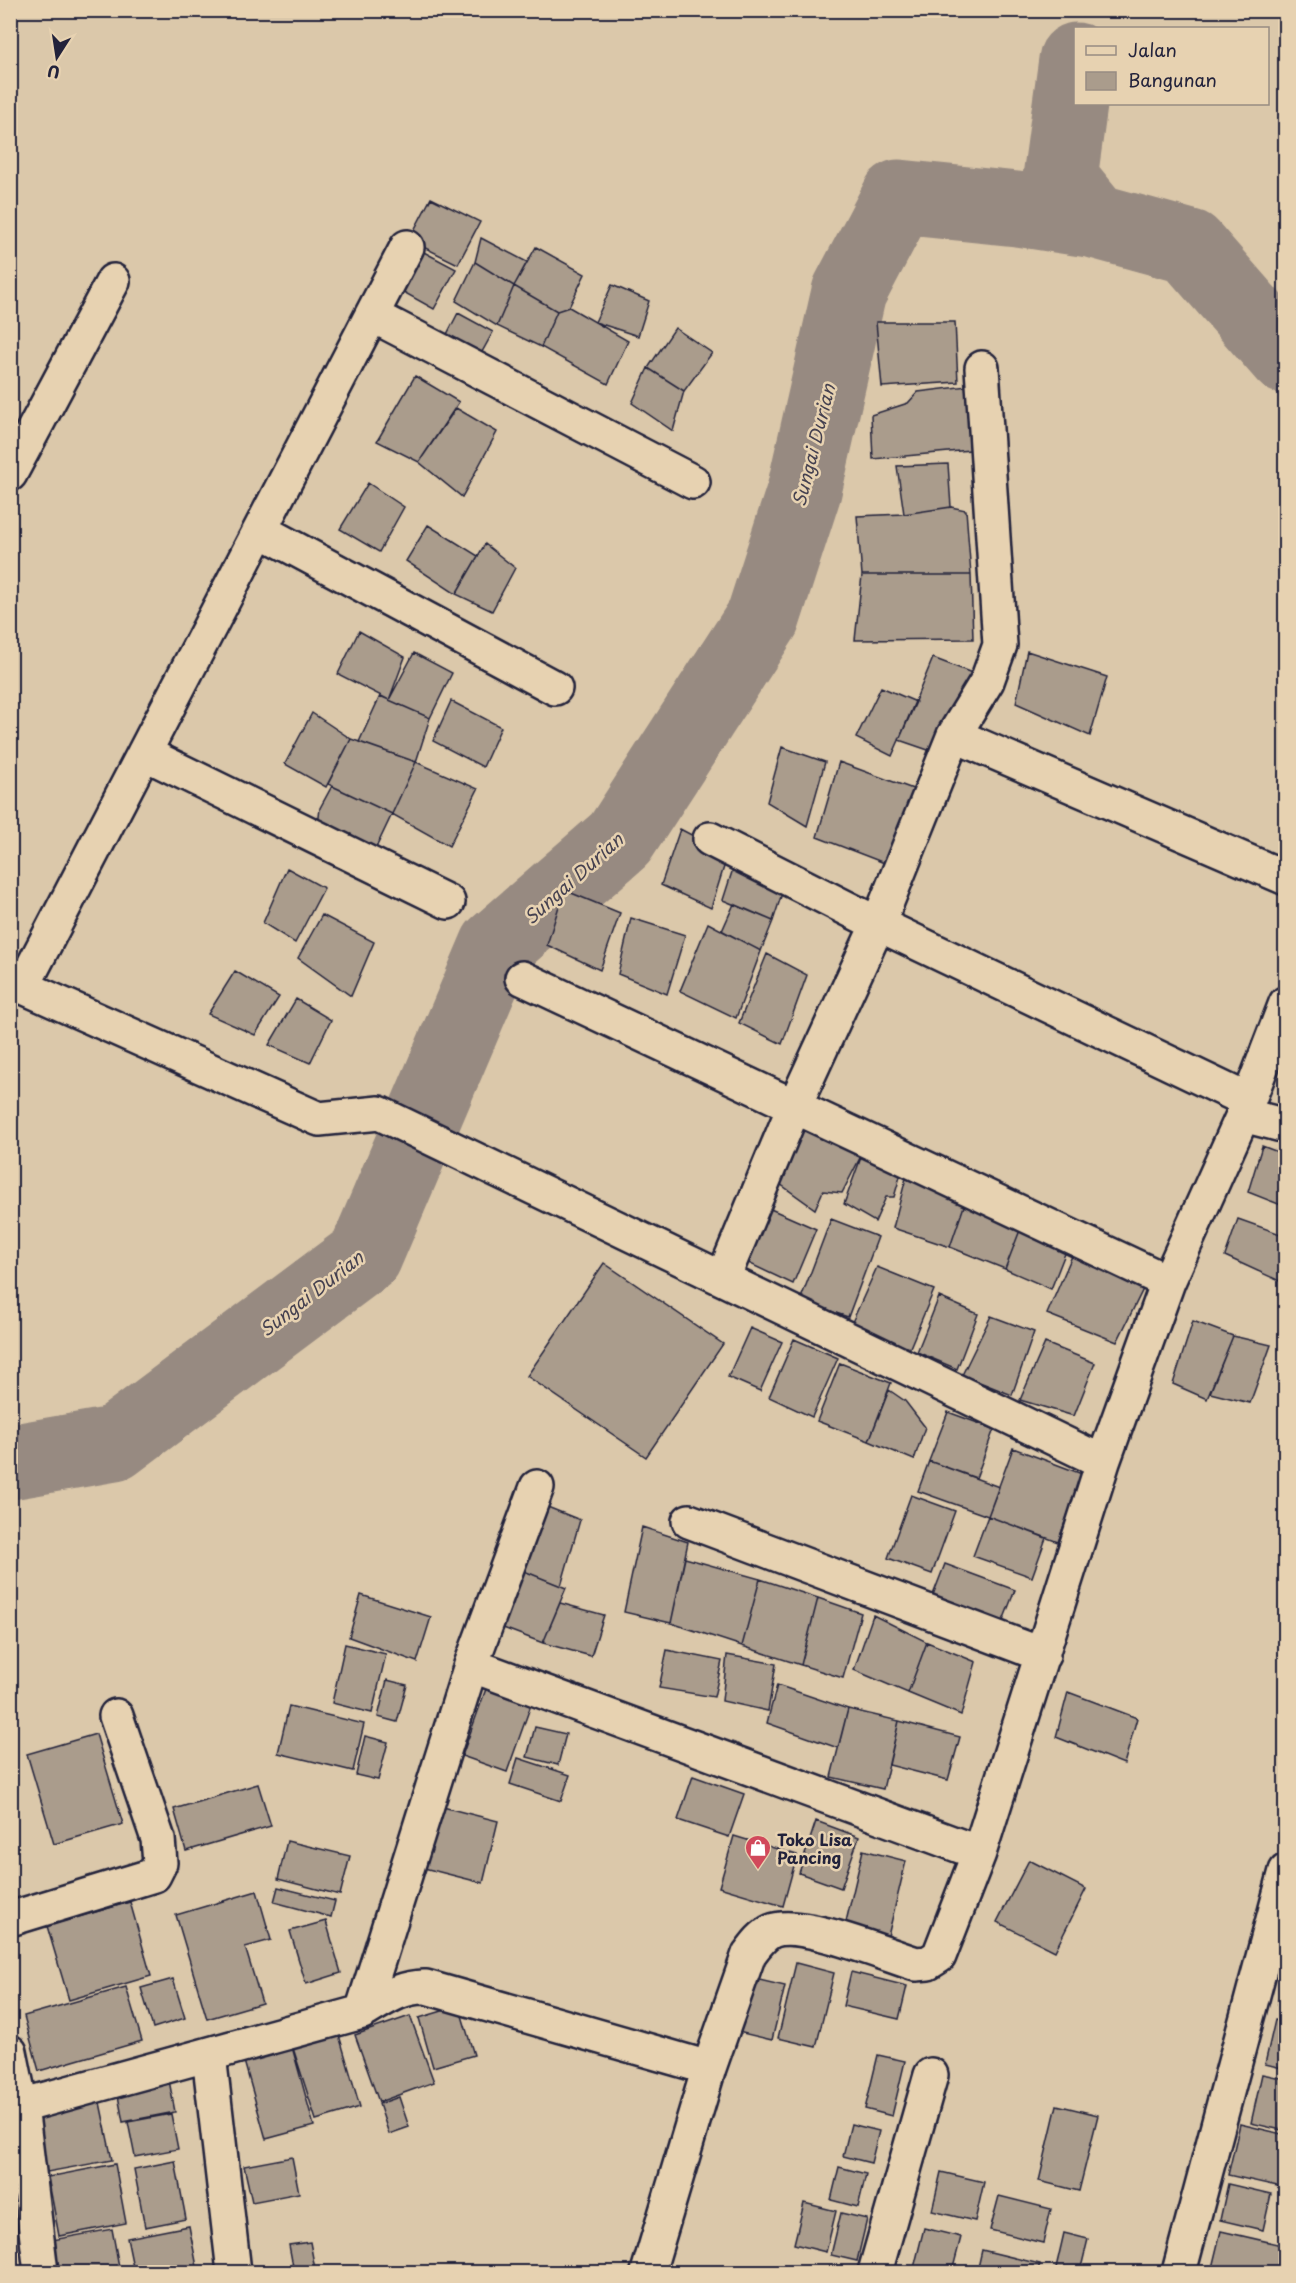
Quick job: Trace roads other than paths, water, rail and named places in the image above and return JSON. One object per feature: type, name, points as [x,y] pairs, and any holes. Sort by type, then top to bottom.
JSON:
[{"type":"street","points":[[407,247],[144,753],[17,984],[319,1119],[379,1113],[1104,1462]]},
{"type":"street","points":[[10,474],[21,430],[114,281]]},
{"type":"street","points":[[372,315],[693,482]]},
{"type":"street","points":[[723,1278],[794,1107],[878,924],[954,735],[987,681],[1000,645],[982,368]]},
{"type":"street","points":[[260,530],[555,688]]},
{"type":"street","points":[[954,735],[1286,878]]},
{"type":"street","points":[[144,753],[448,902]]},
{"type":"street","points":[[710,839],[1286,1126]]},
{"type":"street","points":[[522,978],[1168,1282]]},
{"type":"street","points":[[648,2272],[709,2068],[749,1954],[771,1931],[800,1928],[916,1964],[928,1963],[939,1956],[979,1853],[1104,1462],[1168,1282],[1246,1108],[1286,1003]]},
{"type":"street","points":[[362,2012],[471,1665],[537,1487]]},
{"type":"street","points":[[689,1521],[1042,1655]]},
{"type":"street","points":[[471,1665],[979,1853]]},
{"type":"street","points":[[10,1919],[154,1875],[160,1863],[158,1839],[116,1716]]},
{"type":"street","points":[[1179,2272],[1286,1872]]},
{"type":"street","points":[[21,2106],[362,2012],[401,1990],[426,1987],[709,2068]]},
{"type":"street","points":[[10,2052],[21,2106],[40,2272]]},
{"type":"street","points":[[209,2055],[234,2272]]},
{"type":"street","points":[[875,2272],[931,2075]]},
{"type":"waterway","points":[[1074,75],[1060,178],[1095,221],[1190,247],[1286,357]]},
{"type":"waterway","name":"Sungai Durian","points":[[10,1462],[114,1444],[365,1256],[497,946],[620,839],[763,618],[804,491],[849,292],[899,197],[1017,209],[1095,221]]},
{"type":"place","name":"Toko Lisa Pancing","points":[[758,1871]]}]
